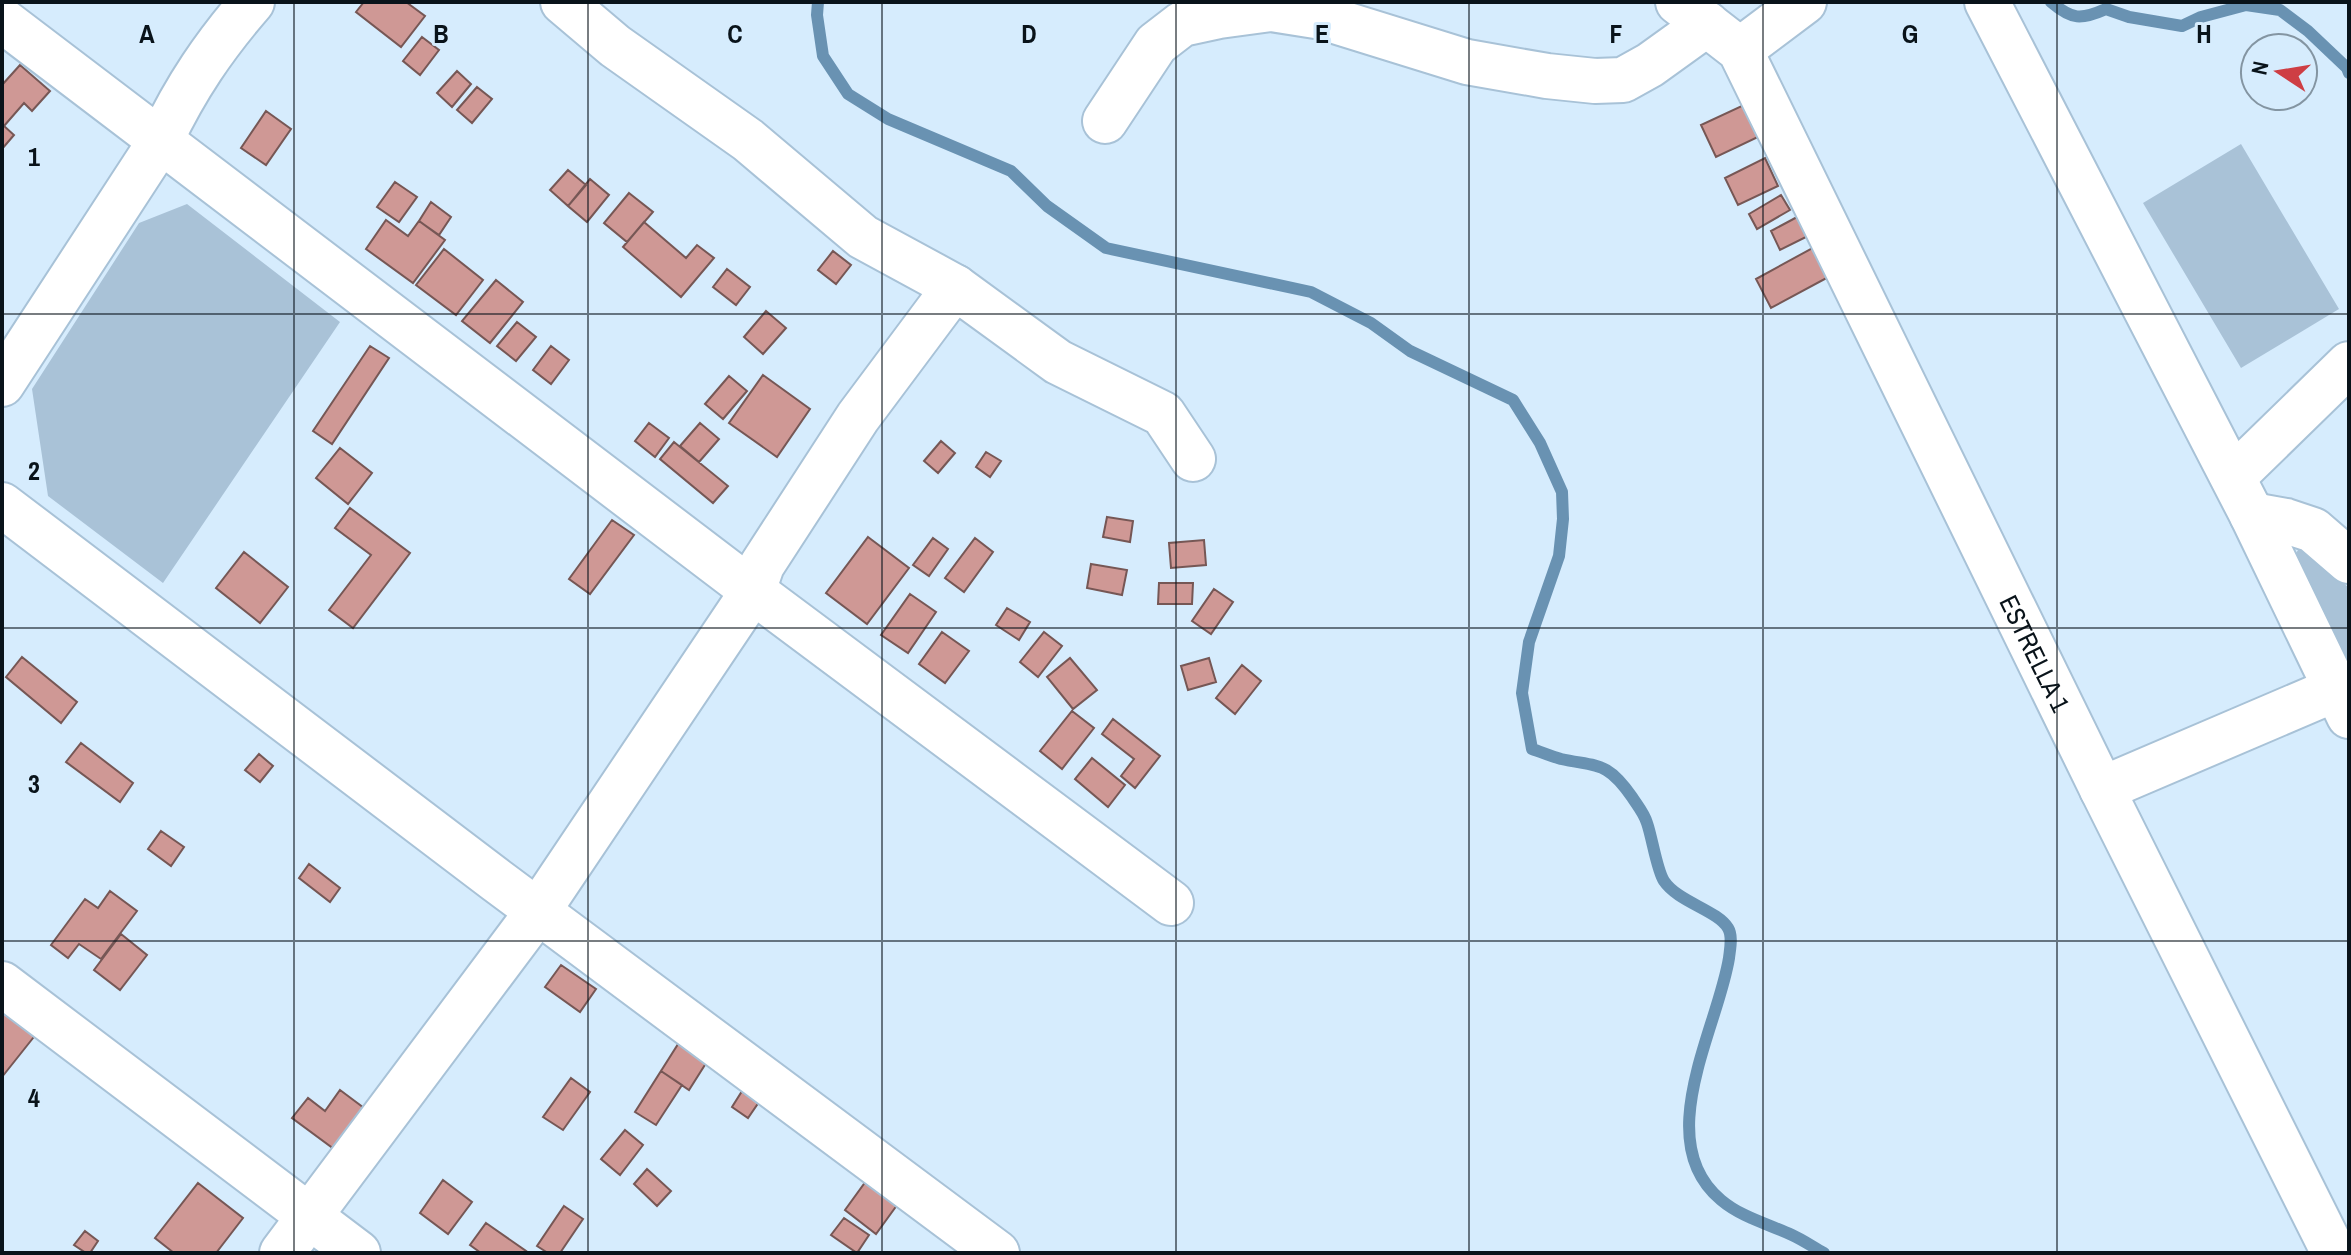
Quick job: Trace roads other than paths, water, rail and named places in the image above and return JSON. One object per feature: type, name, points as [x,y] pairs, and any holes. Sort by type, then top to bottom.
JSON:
[{"type":"street","points":[[2,384],[161,140],[177,105],[216,43],[252,2]]},
{"type":"street","points":[[563,2],[615,46],[748,140],[863,237],[955,287],[1058,362],[1163,414],[1193,459]]},
{"type":"street","points":[[1105,121],[1156,44],[1182,24],[1219,16],[1271,9],[1322,17],[1467,62],[1595,81],[1623,80],[1708,26],[1804,2]]},
{"type":"street","points":[[1987,2],[2242,496],[2342,703],[2102,789]]},
{"type":"street","points":[[2,20],[753,591],[1171,903]]},
{"type":"street","name":"ESTRELLA 1","points":[[1708,26],[2102,789],[2335,1253]]},
{"type":"street","points":[[282,1253],[538,911],[753,591],[762,565],[858,417],[955,287]]},
{"type":"street","points":[[2242,496],[2349,364]]},
{"type":"street","points":[[2242,496],[2286,521],[2313,530],[2349,561]]},
{"type":"street","points":[[2,505],[538,911],[997,1253]]},
{"type":"street","points":[[2,984],[358,1253]]},
{"type":"street","points":[[2335,1253],[2349,1247]]},
{"type":"waterway","points":[[818,2],[823,56],[848,94],[888,119],[1011,171],[1047,206],[1106,248],[1311,292],[1371,323],[1410,351],[1513,400],[1540,443],[1562,492],[1559,556],[1529,642],[1522,693],[1532,749],[1593,765],[1616,777],[1644,816],[1664,881],[1678,895],[1723,922],[1730,931],[1729,958],[1723,986],[1694,1083],[1689,1116],[1691,1147],[1701,1176],[1721,1200],[1746,1216],[1792,1235],[1824,1253]]},
{"type":"waterway","points":[[2051,2],[2071,15],[2090,15],[2106,9],[2129,17],[2182,26],[2201,17],[2246,5],[2280,10],[2308,31],[2349,73]]}]
